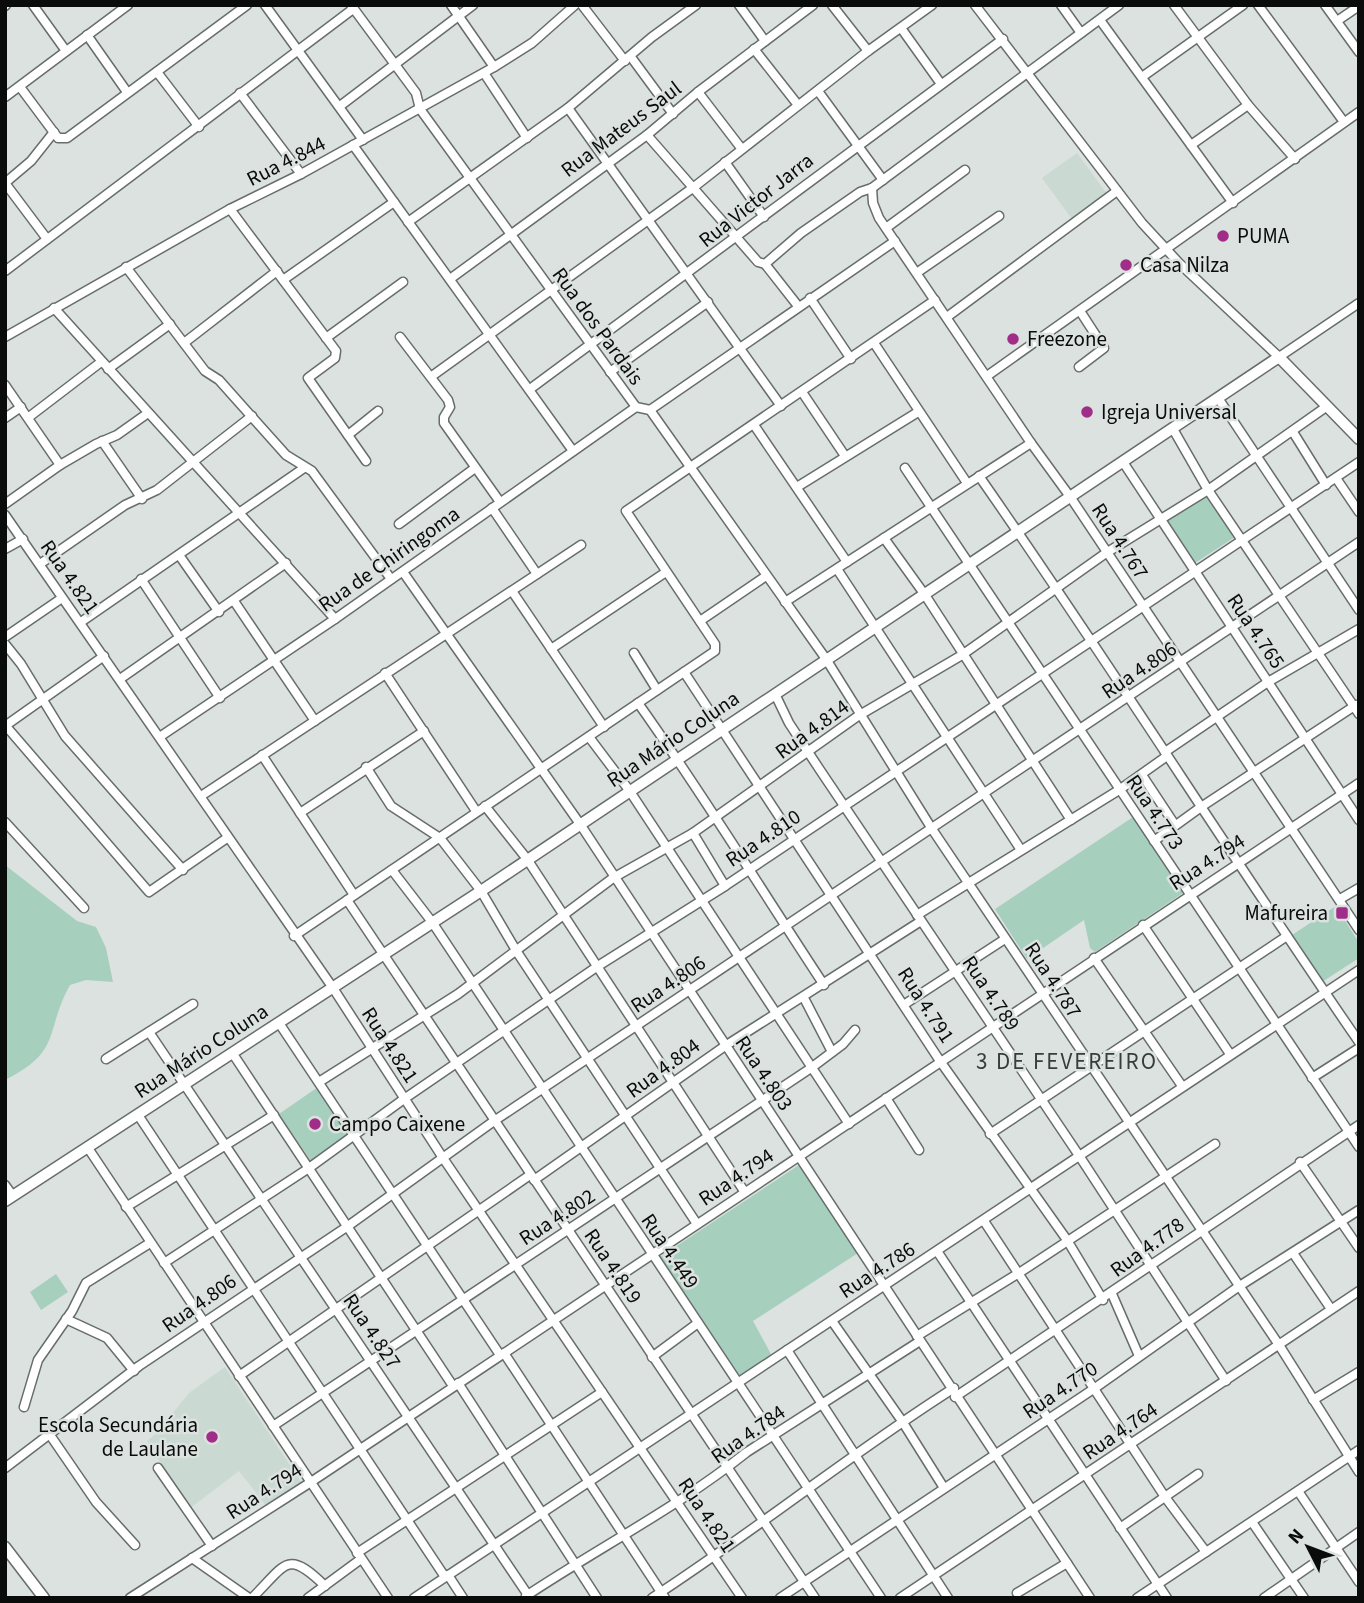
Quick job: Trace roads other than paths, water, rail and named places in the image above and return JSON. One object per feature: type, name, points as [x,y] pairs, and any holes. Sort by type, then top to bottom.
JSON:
[{"type":"main road","name":"Rua Mário Coluna","points":[[9,1199],[481,891],[1279,357]]},
{"type":"main road","points":[[1279,357],[1359,439]]},
{"type":"main road","points":[[5,1547],[44,1598]]},
{"type":"street","points":[[33,5],[66,51]]},
{"type":"street","points":[[5,97],[128,5]]},
{"type":"street","points":[[20,87],[63,140],[247,5]]},
{"type":"street","points":[[265,5],[363,140]]},
{"type":"street","points":[[451,5],[494,67]]},
{"type":"street","points":[[340,106],[473,5]]},
{"type":"street","name":"Rua 4.844","points":[[5,337],[230,209],[301,174],[484,73],[532,43],[576,5]]},
{"type":"street","points":[[582,5],[673,114]]},
{"type":"street","points":[[408,222],[568,108],[696,5]]},
{"type":"street","points":[[739,5],[765,41]]},
{"type":"street","name":"Rua Mateus Saul","points":[[450,279],[647,135],[698,92],[813,5]]},
{"type":"street","points":[[832,5],[868,51]]},
{"type":"street","points":[[432,376],[694,187],[741,148],[932,5]]},
{"type":"street","points":[[975,5],[1165,250],[1279,357]]},
{"type":"street","points":[[1060,5],[1081,33]]},
{"type":"street","points":[[765,264],[802,233],[860,192],[872,188],[1119,5]]},
{"type":"street","points":[[1174,5],[1248,105],[1295,159]]},
{"type":"street","points":[[1142,77],[1243,5]]},
{"type":"street","points":[[1258,5],[1344,122]]},
{"type":"street","points":[[1325,5],[1359,52]]},
{"type":"street","points":[[1337,21],[1359,6]]},
{"type":"street","points":[[5,271],[299,51],[352,7]]},
{"type":"street","name":"Rua dos Pardais","points":[[352,7],[416,93],[420,108],[468,178],[636,407],[650,410],[825,659]]},
{"type":"street","points":[[1100,20],[1233,203]]},
{"type":"street","points":[[901,28],[941,84]]},
{"type":"street","points":[[87,35],[127,92]]},
{"type":"street","name":"Rua Victor Jarra","points":[[530,389],[738,238],[858,144],[1003,39]]},
{"type":"street","points":[[754,49],[798,105]]},
{"type":"street","points":[[157,72],[198,127]]},
{"type":"street","points":[[484,73],[527,138]]},
{"type":"street","points":[[818,91],[883,180]]},
{"type":"street","points":[[698,92],[741,148]]},
{"type":"street","points":[[240,93],[301,174]]},
{"type":"street","points":[[1191,145],[1248,105]]},
{"type":"street","points":[[568,108],[781,406]]},
{"type":"street","points":[[987,376],[1359,112]]},
{"type":"street","points":[[47,239],[5,183],[31,161],[54,132]]},
{"type":"street","points":[[647,135],[758,262],[765,264],[798,306]]},
{"type":"street","points":[[353,145],[573,451]]},
{"type":"street","points":[[725,162],[764,217]]},
{"type":"street","points":[[886,228],[965,170]]},
{"type":"street","name":"Rua 4.767","points":[[872,188],[875,211],[886,228],[1031,443],[1072,498],[1215,718],[1359,930]]},
{"type":"street","points":[[947,317],[1117,191]]},
{"type":"street","points":[[283,280],[394,202]]},
{"type":"street","points":[[230,209],[337,355],[308,378],[366,461]]},
{"type":"street","points":[[918,272],[999,216]]},
{"type":"street","points":[[650,410],[895,241]]},
{"type":"street","points":[[126,267],[208,374],[219,380],[286,456],[312,471],[391,579]]},
{"type":"street","points":[[184,343],[277,271]]},
{"type":"street","points":[[326,338],[403,282]]},
{"type":"street","points":[[810,298],[851,359]]},
{"type":"street","points":[[294,936],[716,649],[626,511],[935,300]]},
{"type":"street","points":[[610,372],[708,302]]},
{"type":"street","name":"Rua Mário Coluna","points":[[1279,357],[1359,303]]},
{"type":"street","points":[[54,309],[335,619]]},
{"type":"street","points":[[1079,366],[1104,348],[1080,311]]},
{"type":"street","points":[[29,417],[104,365],[170,324]]},
{"type":"street","points":[[400,338],[432,376],[450,404],[444,423],[500,502]]},
{"type":"street","points":[[874,343],[967,483]]},
{"type":"street","points":[[5,385],[60,466]]},
{"type":"street","points":[[802,392],[845,456]]},
{"type":"street","points":[[1218,398],[1359,610]]},
{"type":"street","points":[[5,418],[21,407]]},
{"type":"street","name":"Rua de Chiringoma","points":[[161,736],[403,572],[636,407]]},
{"type":"street","name":"Rua 4.814","points":[[319,1082],[472,984],[614,878],[715,819],[858,716],[1009,624],[1106,553],[1158,518],[1208,490],[1326,407]]},
{"type":"street","points":[[348,435],[378,411]]},
{"type":"street","points":[[797,487],[918,412]]},
{"type":"street","points":[[5,504],[60,466],[117,435],[148,413]]},
{"type":"street","points":[[40,564],[125,505],[142,499],[194,463],[252,416]]},
{"type":"street","points":[[754,425],[846,562]]},
{"type":"street","points":[[1153,841],[1305,737],[1357,708],[1240,540],[1173,429]]},
{"type":"street","points":[[1293,432],[1326,485]]},
{"type":"street","points":[[102,441],[142,499]]},
{"type":"street","points":[[785,602],[1031,443]]},
{"type":"street","name":"Rua 4.765","points":[[1124,462],[1158,518],[1359,820]]},
{"type":"street","name":"Rua 4.810","points":[[164,1263],[309,1168],[355,1133],[598,966],[725,886],[1359,462]]},
{"type":"street","points":[[80,622],[242,514],[304,468]]},
{"type":"street","points":[[400,524],[475,468]]},
{"type":"street","name":"Rua 4.773","points":[[905,468],[1359,1147]]},
{"type":"street","points":[[979,476],[1166,754],[1236,864],[1359,1042]]},
{"type":"street","points":[[1336,478],[1359,512]]},
{"type":"street","points":[[492,508],[537,574]]},
{"type":"street","name":"Rua 4.821","points":[[5,515],[161,736],[294,936],[333,988],[443,1158],[742,1598]]},
{"type":"street","points":[[884,538],[925,595],[1071,820]]},
{"type":"street","points":[[5,549],[23,539]]},
{"type":"street","name":"Rua 4.806","points":[[5,1468],[204,1321],[348,1226],[494,1121],[883,864],[1359,542]]},
{"type":"street","points":[[201,796],[581,545]]},
{"type":"street","points":[[179,555],[219,612]]},
{"type":"street","points":[[120,679],[181,639],[286,563]]},
{"type":"street","points":[[837,569],[1021,850]]},
{"type":"street","name":"Rua 4.803","points":[[403,572],[448,632],[580,824],[1090,1598]]},
{"type":"street","points":[[551,649],[666,572]]},
{"type":"street","points":[[700,621],[766,576]]},
{"type":"street","points":[[141,579],[220,698]]},
{"type":"street","points":[[512,591],[604,727]]},
{"type":"street","points":[[5,637],[62,598]]},
{"type":"street","points":[[234,601],[314,721]]},
{"type":"street","points":[[1166,754],[1268,682],[1359,629]]},
{"type":"street","points":[[5,644],[21,664],[65,736],[183,870]]},
{"type":"street","points":[[634,653],[657,690]]},
{"type":"street","points":[[104,656],[5,726],[145,889],[154,891],[227,838]]},
{"type":"street","name":"Rua 4.787","points":[[825,659],[858,716],[932,829],[1089,1067],[1279,1345],[1359,1472]]},
{"type":"street","name":"Rua 4.791","points":[[684,672],[723,727],[940,1061],[1067,1240],[1103,1300]]},
{"type":"street","points":[[385,673],[476,811]]},
{"type":"street","name":"Rua 4.789","points":[[775,694],[789,723],[843,806],[1080,1157],[1226,1381]]},
{"type":"street","points":[[638,703],[677,758],[747,870],[824,985]]},
{"type":"street","points":[[300,813],[424,731]]},
{"type":"street","points":[[589,737],[629,790],[849,1124]]},
{"type":"street","name":"Rua 4.804","points":[[239,1376],[480,1211],[580,1149],[672,1081],[871,954],[968,883],[1142,775],[1166,754]]},
{"type":"street","name":"Rua 4.819","points":[[262,755],[424,1015],[815,1598]]},
{"type":"street","points":[[366,767],[394,810],[440,838],[481,891],[517,952],[697,1224]]},
{"type":"street","points":[[1142,775],[1175,825]]},
{"type":"street","name":"Rua 4.794","points":[[130,1598],[311,1482],[1359,783]]},
{"type":"street","points":[[485,806],[527,859],[744,1191]]},
{"type":"street","points":[[5,822],[84,908]]},
{"type":"street","points":[[693,833],[725,886]]},
{"type":"street","name":"Rua 4.449","points":[[392,870],[432,922],[580,1149],[881,1598]]},
{"type":"street","points":[[1339,900],[1359,888]]},
{"type":"street","points":[[1143,925],[1230,1054]]},
{"type":"street","points":[[990,1134],[1287,936]]},
{"type":"street","points":[[905,1004],[1005,939]]},
{"type":"street","points":[[1094,958],[1182,1086]]},
{"type":"street","name":"Rua 4.786","points":[[414,1598],[1359,970]]},
{"type":"street","points":[[804,998],[832,1052]]},
{"type":"street","points":[[106,1059],[193,1003]]},
{"type":"street","points":[[279,1023],[551,1424],[663,1595]]},
{"type":"street","name":"Rua 4.802","points":[[273,1426],[811,1068],[855,1030]]},
{"type":"street","name":"Rua 4.827","points":[[149,1032],[458,1487],[527,1597]]},
{"type":"street","points":[[1312,1078],[1359,1048]]},
{"type":"street","points":[[233,1054],[417,1331],[505,1454],[597,1598]]},
{"type":"street","points":[[886,1098],[919,1150]]},
{"type":"street","points":[[138,1115],[406,1521],[463,1598]]},
{"type":"street","points":[[126,1207],[274,1115]]},
{"type":"street","name":"Rua 4.778","points":[[652,1598],[663,1595],[713,1556],[764,1523],[856,1452],[902,1421],[1009,1360],[1103,1300],[1200,1230],[1359,1125]]},
{"type":"street","name":"Rua 4.784","points":[[527,1597],[679,1504],[729,1469],[747,1452],[1215,1144]]},
{"type":"street","points":[[88,1148],[388,1598]]},
{"type":"street","points":[[1300,1162],[1359,1248]]},
{"type":"street","points":[[5,1185],[9,1199]]},
{"type":"street","name":"Rua 4.770","points":[[780,1598],[1094,1388],[1238,1287],[1359,1210]]},
{"type":"street","points":[[984,1221],[1057,1328],[1165,1497],[1206,1552]]},
{"type":"street","points":[[24,1407],[38,1360],[86,1283],[150,1243]]},
{"type":"street","points":[[937,1251],[1167,1598]]},
{"type":"street","points":[[1293,1253],[1331,1309]]},
{"type":"street","name":"Rua 4.764","points":[[900,1598],[1359,1291]]},
{"type":"street","points":[[1112,1294],[1139,1356]]},
{"type":"street","points":[[66,1319],[107,1338],[134,1371]]},
{"type":"street","points":[[832,1321],[902,1421],[944,1488]]},
{"type":"street","points":[[652,1357],[698,1323]]},
{"type":"street","points":[[787,1350],[820,1404],[856,1452],[948,1598]]},
{"type":"street","points":[[1313,1401],[1359,1372]]},
{"type":"street","points":[[308,1598],[406,1521],[602,1392]]},
{"type":"street","points":[[50,1435],[96,1502],[135,1545]]},
{"type":"street","points":[[1137,1598],[1359,1450]]},
{"type":"street","points":[[158,1468],[212,1546]]},
{"type":"street","points":[[1120,1528],[1198,1474]]},
{"type":"street","points":[[1298,1491],[1359,1582]]},
{"type":"street","points":[[1252,1522],[1304,1598]]},
{"type":"street","points":[[1264,1598],[1359,1531]]},
{"type":"street","points":[[192,1558],[251,1598],[292,1563],[301,1564],[325,1586]]},
{"type":"street","points":[[1017,1593],[1067,1563]]},
{"type":"place","name":"PUMA","points":[[1223,236]]},
{"type":"place","name":"Casa Nilza","points":[[1126,265]]},
{"type":"place","name":"Freezone","points":[[1013,339]]},
{"type":"place","name":"Igreja Universal","points":[[1087,412]]},
{"type":"place","name":"Mafureira","points":[[1342,913]]},
{"type":"place","name":"Campo Caixene","points":[[315,1124]]},
{"type":"place","name":"Escola Secundária de Laulane","points":[[212,1437]]},
{"type":"district","name":"3 DE FEVEREIRO","points":[[1067,1061]]}]
